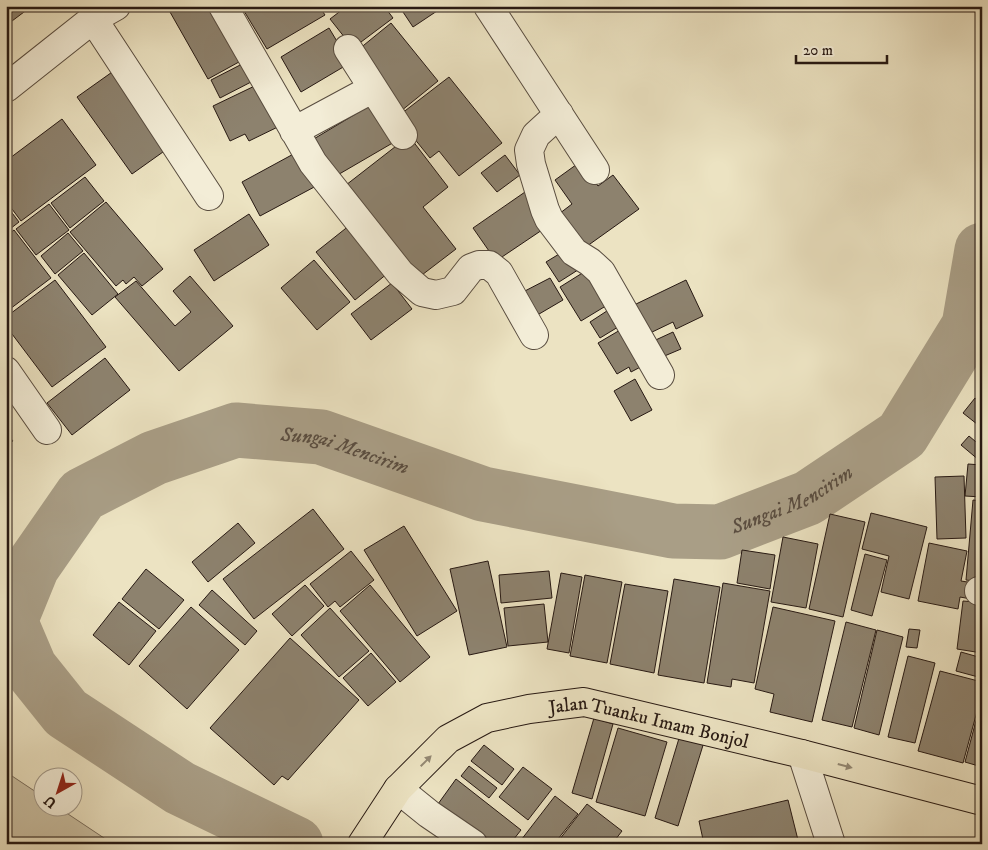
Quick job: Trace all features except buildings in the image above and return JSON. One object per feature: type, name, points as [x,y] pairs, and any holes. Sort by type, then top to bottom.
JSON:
[{"type":"main road","name":"Jalan Tuanku Imam Bonjol","points":[[363,842],[398,789],[448,739],[487,718],[529,709],[584,702],[802,754],[982,801]]},
{"type":"street","points":[[223,6],[312,163],[400,273],[422,292],[436,295],[453,291],[471,268],[479,265],[489,265],[499,273],[534,335]]},
{"type":"street","points":[[488,6],[595,170]]},
{"type":"street","points":[[6,88],[104,13],[209,196]]},
{"type":"street","points":[[348,49],[403,135]]},
{"type":"street","points":[[294,131],[372,88]]},
{"type":"street","points":[[559,114],[536,135],[529,150],[531,164],[545,210],[574,252],[601,272],[660,375]]},
{"type":"street","points":[[6,371],[47,430]]},
{"type":"street","points":[[802,754],[831,844]]},
{"type":"street","points":[[398,789],[429,814],[473,844]]},
{"type":"shaded area","points":[[6,772],[32,789],[32,818],[74,818],[113,844],[6,844]]},
{"type":"waterway","name":"Sungai Mencirim","points":[[296,844],[180,788],[66,713],[30,668],[10,621],[32,567],[82,495],[154,458],[236,430],[321,437],[483,494],[673,531],[720,532],[808,498],[902,435],[969,326],[982,250]]}]
